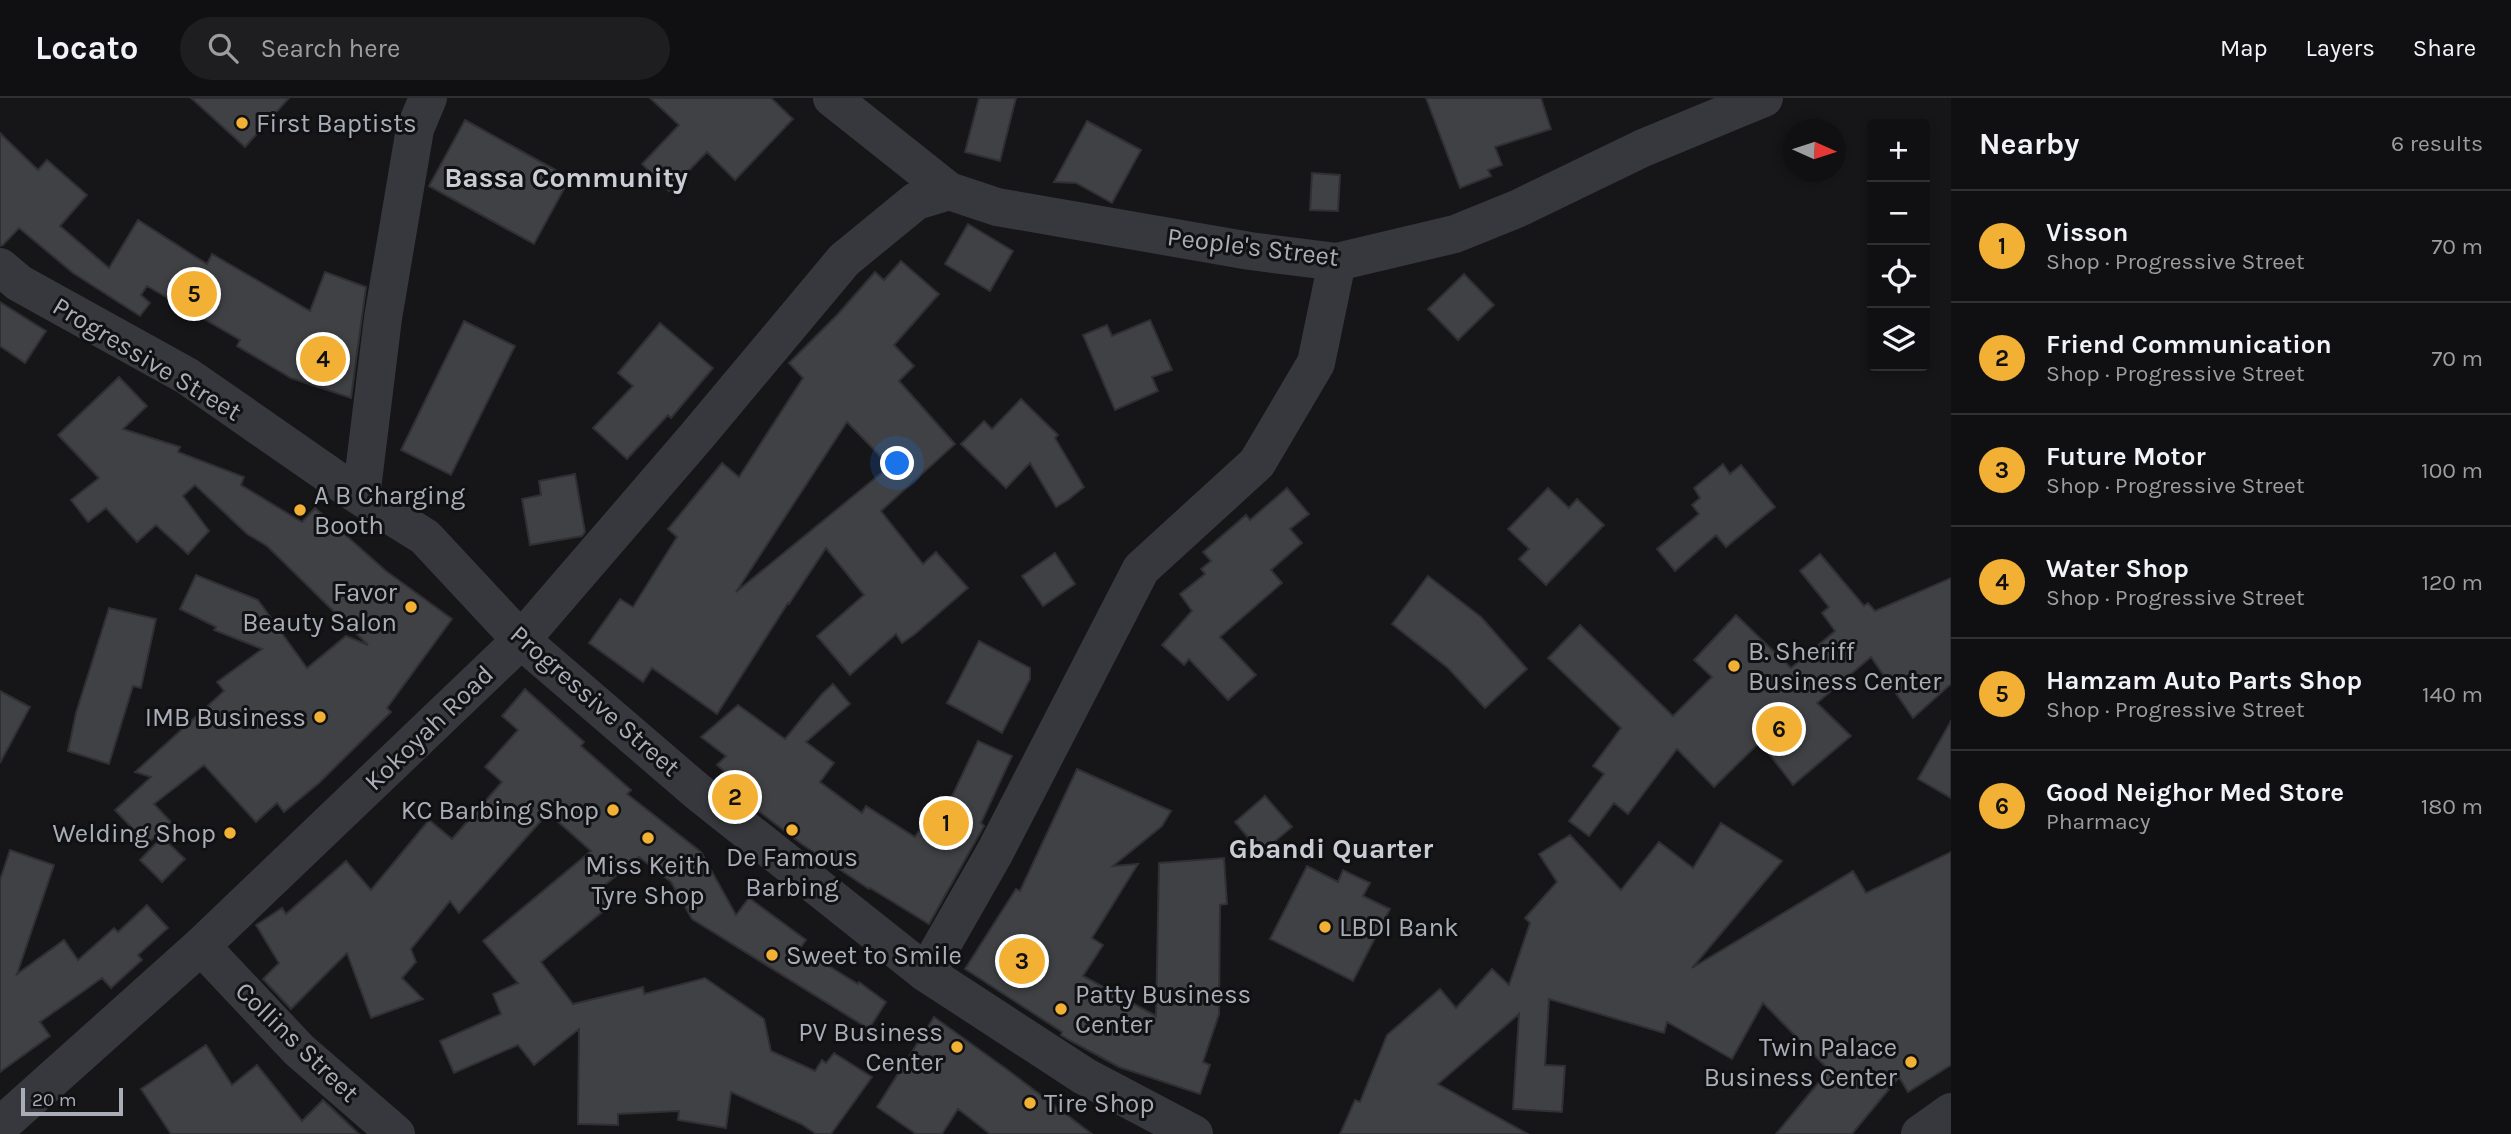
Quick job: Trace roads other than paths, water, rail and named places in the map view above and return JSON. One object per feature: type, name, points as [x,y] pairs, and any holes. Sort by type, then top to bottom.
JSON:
[{"type":"street","points":[[361,497],[383,318],[408,169],[415,129],[428,98]]},
{"type":"street","name":"People's Street","points":[[832,98],[949,191],[997,207],[1250,251],[1337,262],[1455,234],[1518,208],[1643,148],[1763,98]]},
{"type":"street","name":"Kokoyah Road","points":[[0,1126],[201,946],[521,640],[844,260],[916,201],[949,191]]},
{"type":"street","points":[[926,972],[995,852],[1140,569],[1257,463],[1316,363],[1337,262]]},
{"type":"street","name":"Progressive Street","points":[[0,267],[19,283],[187,376],[361,497],[425,537],[521,640],[698,792],[926,972],[1084,1076],[1194,1134]]},
{"type":"street","name":"Collins Street","points":[[201,946],[299,1050],[396,1134]]},
{"type":"street","points":[[1920,1134],[1951,1112]]},
{"type":"place","name":"First Baptists","points":[[242,123]]},
{"type":"place","name":"Hamzam Auto Parts Shop","points":[[194,294]]},
{"type":"place","name":"Water Shop","points":[[323,359]]},
{"type":"place","name":"A B Charging Booth","points":[[300,510]]},
{"type":"place","name":"Favor Beauty Salon","points":[[411,607]]},
{"type":"place","name":"B. Sheriff Business Center","points":[[1734,666]]},
{"type":"place","name":"IMB Business","points":[[320,717]]},
{"type":"place","name":"Good Neighor Med Store","points":[[1779,729]]},
{"type":"place","name":"Friend Communication","points":[[735,797]]},
{"type":"place","name":"KC Barbing Shop","points":[[613,810]]},
{"type":"place","name":"Visson","points":[[946,823]]},
{"type":"place","name":"De Famous Barbing","points":[[792,830]]},
{"type":"place","name":"Welding Shop","points":[[230,833]]},
{"type":"place","name":"Miss Keith Tyre Shop","points":[[648,838]]},
{"type":"place","name":"LBDI Bank","points":[[1325,927]]},
{"type":"place","name":"Sweet to Smile","points":[[772,955]]},
{"type":"place","name":"Future Motor","points":[[1022,961]]},
{"type":"place","name":"Patty Business Center","points":[[1061,1009]]},
{"type":"place","name":"PV Business Center","points":[[957,1047]]},
{"type":"place","name":"Twin Palace Business Center","points":[[1911,1062]]},
{"type":"place","name":"Tire Shop","points":[[1030,1103]]},
{"type":"district","name":"Bassa Community","points":[[566,177]]},
{"type":"district","name":"Gbandi Quarter","points":[[1331,848]]}]
